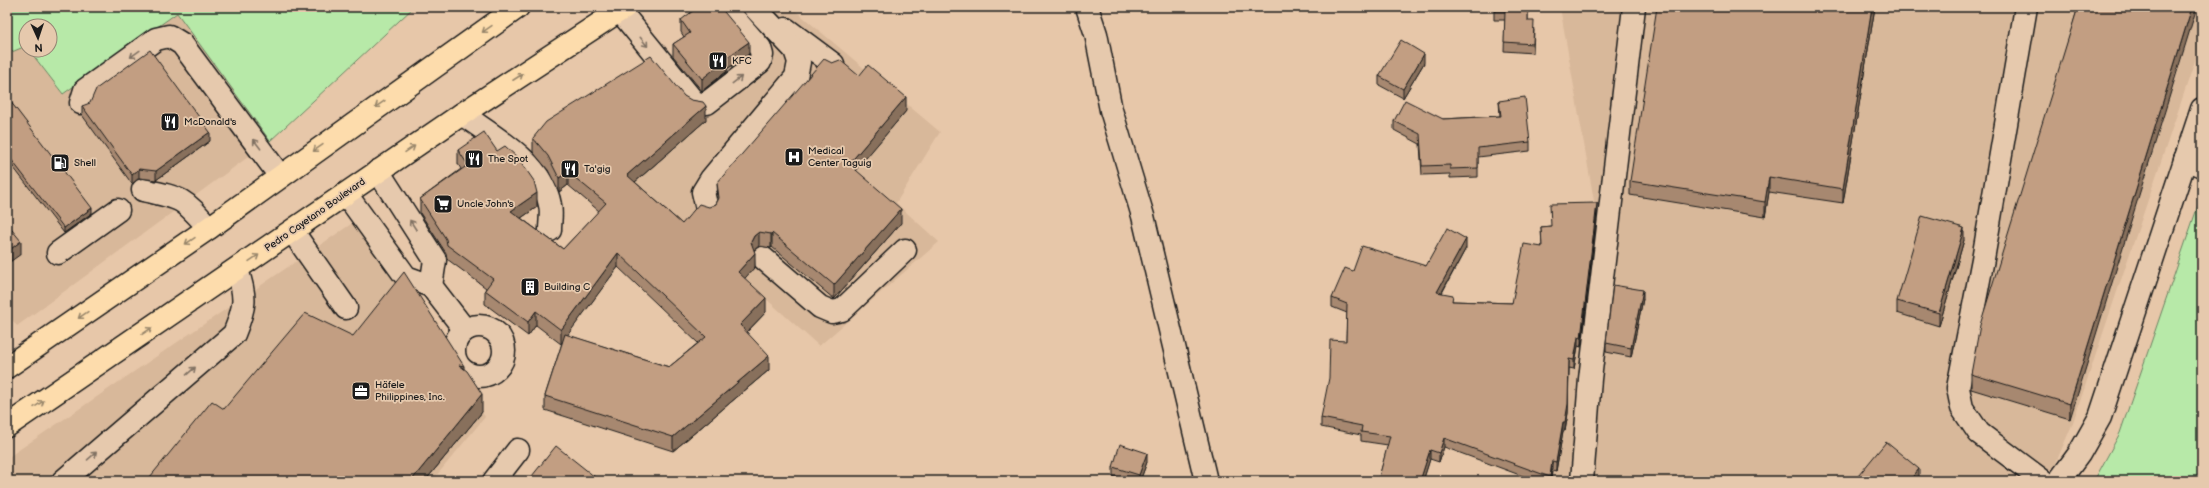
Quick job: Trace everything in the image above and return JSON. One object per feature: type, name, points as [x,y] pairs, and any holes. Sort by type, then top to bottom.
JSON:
[{"type":"main road","points":[[7,367],[209,228],[518,7]]},
{"type":"main road","name":"Pedro Cayetano Boulevard","points":[[7,426],[293,232],[378,171],[462,114],[623,9]]},
{"type":"street","points":[[623,9],[694,102],[701,104],[707,103],[760,62],[762,55],[760,48],[724,7]]},
{"type":"street","points":[[708,209],[703,192],[711,179],[796,77],[799,62],[795,50],[754,7]]},
{"type":"street","points":[[758,7],[833,64]]},
{"type":"street","points":[[1087,7],[1096,34],[1111,110],[1143,216],[1206,481]]},
{"type":"street","points":[[1582,481],[1590,379],[1634,7]]},
{"type":"street","points":[[2026,7],[1983,259],[1958,388],[1962,408],[1979,433],[2043,481]]},
{"type":"street","points":[[81,103],[85,90],[156,39],[169,36],[182,44],[280,176]]},
{"type":"street","points":[[2059,481],[2079,454],[2100,417],[2194,163],[2202,109]]},
{"type":"street","points":[[462,114],[526,161],[543,182],[550,206],[550,230]]},
{"type":"street","points":[[378,171],[435,260],[431,286]]},
{"type":"street","points":[[143,190],[179,198],[188,203],[209,228]]},
{"type":"street","points":[[346,194],[406,277],[431,286],[465,330]]},
{"type":"street","points":[[58,253],[118,210]]},
{"type":"street","points":[[293,232],[346,308]]},
{"type":"street","points":[[763,258],[820,307],[832,312],[842,310],[905,250]]},
{"type":"street","points":[[63,481],[234,334],[244,311],[243,288],[237,270]]},
{"type":"street","points":[[494,481],[518,450]]},
{"type":"shaded area","name":"Medical Center Taguig","points":[[723,7],[791,7],[940,132],[896,203],[939,242],[819,346],[635,182],[706,120],[657,66]]},
{"type":"shaded area","points":[[1560,7],[2202,7],[2202,40],[2072,425],[2048,481],[1548,481],[1597,218]]},
{"type":"shaded area","points":[[177,12],[270,141],[17,326],[7,313],[7,54],[18,49],[18,58],[35,58],[63,94]]},
{"type":"shaded area","points":[[357,220],[485,417],[432,481],[7,481],[7,458]]},
{"type":"green space","points":[[7,7],[414,7],[270,141],[177,13],[63,94],[35,58],[58,58],[58,18],[18,18],[18,49],[7,54]]},
{"type":"green space","points":[[2202,194],[2202,481],[2094,481],[2120,433]]},
{"type":"building","points":[[698,7],[720,7],[749,42],[726,58],[727,59],[702,79],[673,44],[690,33],[681,20]]},
{"type":"building","points":[[1495,7],[1528,7],[1528,21],[1534,21],[1533,44],[1504,42],[1505,11],[1494,11]]},
{"type":"building","points":[[1657,7],[1872,7],[1843,189],[1769,177],[1765,202],[1630,181]]},
{"type":"building","points":[[2078,7],[2192,7],[2070,404],[1971,374],[1980,325]]},
{"type":"building","points":[[1401,40],[1424,54],[1403,89],[1379,76]]},
{"type":"building","points":[[150,50],[210,132],[156,171],[139,169],[132,175],[82,106],[90,103],[96,89]]},
{"type":"building","points":[[651,56],[684,96],[691,100],[703,102],[706,106],[627,175],[682,224],[699,204],[709,207],[716,204],[719,198],[717,183],[824,59],[832,63],[840,60],[859,76],[868,65],[906,97],[849,164],[901,209],[834,285],[772,233],[759,232],[754,236],[751,242],[755,253],[738,272],[766,298],[740,325],[769,356],[673,437],[545,396],[565,334],[669,367],[706,337],[618,253],[561,330],[536,311],[528,322],[485,290],[493,279],[447,245],[446,239],[420,199],[468,165],[458,150],[484,132],[497,151],[505,146],[518,158],[534,181],[537,193],[511,211],[563,249],[606,203],[568,172],[559,178],[548,156],[533,138],[546,122]]},
{"type":"building","points":[[7,97],[92,208],[64,228],[7,154]]},
{"type":"building","points":[[1525,97],[1530,142],[1478,148],[1478,168],[1450,169],[1450,165],[1422,166],[1420,134],[1394,121],[1405,100],[1443,119],[1501,116],[1499,101]]},
{"type":"building","points":[[1597,203],[1581,338],[1578,337],[1574,360],[1569,359],[1568,404],[1565,422],[1563,422],[1556,462],[1552,461],[1550,477],[1444,438],[1439,453],[1430,450],[1420,481],[1378,481],[1390,436],[1361,432],[1362,426],[1321,418],[1329,378],[1330,340],[1346,341],[1347,304],[1332,298],[1345,268],[1353,271],[1362,246],[1426,266],[1447,228],[1466,239],[1437,292],[1453,295],[1452,301],[1512,303],[1524,244],[1542,247],[1541,227],[1551,226],[1550,204]]},
{"type":"building","points":[[1922,216],[1964,228],[1939,313],[1897,301]]},
{"type":"building","points":[[7,224],[21,241],[7,252]]},
{"type":"building","name":"Häfele Philippines, Inc.","points":[[404,272],[464,366],[459,365],[467,371],[482,394],[411,481],[154,481],[150,477],[212,401],[224,409],[305,313],[353,336]]},
{"type":"building","points":[[1613,285],[1643,290],[1631,348],[1606,343]]},
{"type":"building","points":[[1886,442],[1919,469],[1909,481],[1854,481]]},
{"type":"building","points":[[1120,444],[1147,453],[1139,475],[1113,467]]},
{"type":"building","points":[[556,446],[600,481],[528,481]]},
{"type":"place","name":"KFC","points":[[718,61]]},
{"type":"place","name":"McDonald's","points":[[170,122]]},
{"type":"place","name":"Medical Center Taguig","points":[[794,157]]},
{"type":"place","name":"The Spot","points":[[474,159]]},
{"type":"place","name":"Shell","points":[[60,163]]},
{"type":"place","name":"Ta'gig","points":[[570,169]]},
{"type":"place","name":"Uncle John's","points":[[443,204]]},
{"type":"place","name":"Building C","points":[[530,287]]},
{"type":"place","name":"Häfele Philippines, Inc.","points":[[361,391]]}]
